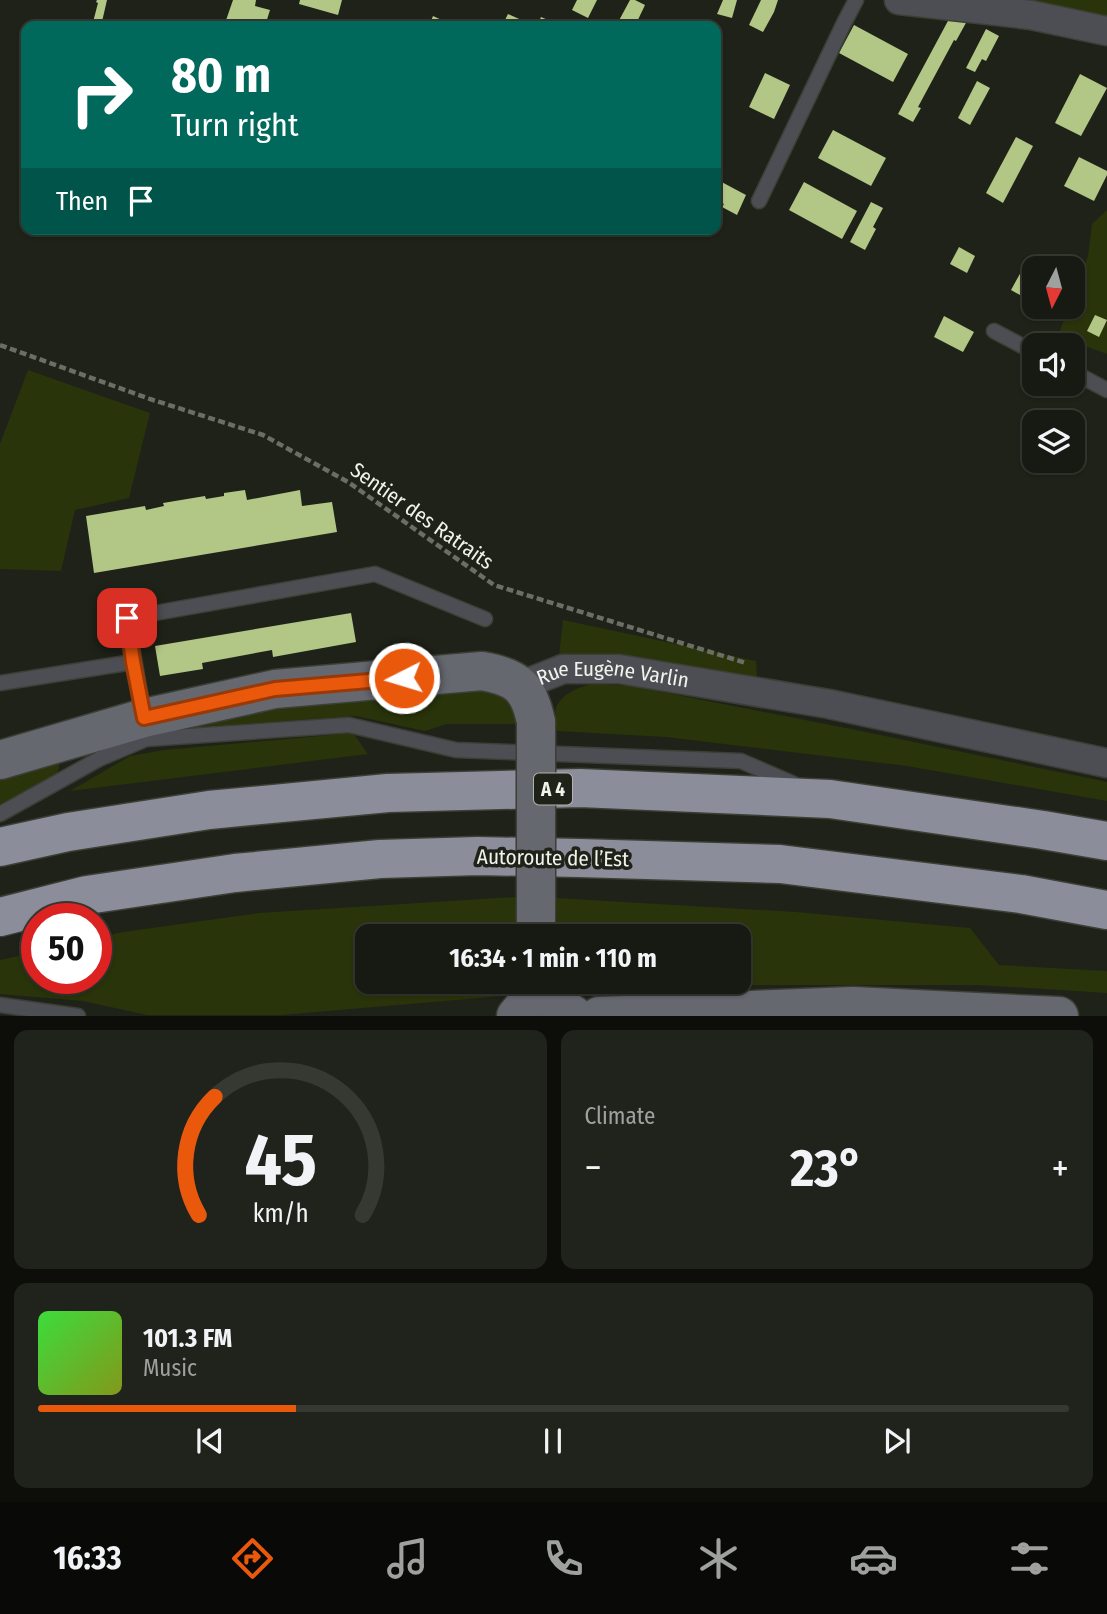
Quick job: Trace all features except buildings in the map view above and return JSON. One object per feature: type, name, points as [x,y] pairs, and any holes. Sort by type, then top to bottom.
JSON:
[{"type":"highway","name":"A 4","points":[[0,846],[68,832],[209,810],[388,793],[580,788],[830,799],[1107,841]]},
{"type":"highway","name":"Autoroute de l’Est","points":[[0,917],[87,895],[235,873],[380,859],[478,856],[780,864],[1021,894],[1107,910]]},
{"type":"main road","name":"Rue Eugène Varlin","points":[[0,760],[145,728],[275,689],[482,671],[503,675],[520,686]]},
{"type":"main road","points":[[520,686],[532,702],[536,722],[536,924]]},
{"type":"main road","points":[[516,1016],[526,1004],[530,994]]},
{"type":"main road","points":[[548,994],[557,1005],[575,1016]]},
{"type":"main road","points":[[599,1016],[853,1006],[1059,1016]]},
{"type":"street","points":[[899,0],[1031,15],[1107,31]]},
{"type":"street","name":"Rue Eugène Varlin","points":[[520,686],[563,669],[619,669],[828,704],[1107,763]]},
{"type":"lane","points":[[759,201],[856,0]]},
{"type":"lane","points":[[994,331],[1022,346]]},
{"type":"lane","points":[[1085,378],[1107,390]]},
{"type":"lane","points":[[145,728],[127,618],[375,574],[485,619]]},
{"type":"lane","points":[[0,683],[133,662]]},
{"type":"lane","points":[[0,814],[99,759],[145,728],[349,725],[456,750],[741,761],[830,799]]},
{"type":"lane","points":[[0,1005],[78,1016]]},
{"type":"path","name":"Sentier des Ratraits","points":[[0,345],[150,399],[263,435],[348,482],[494,585],[741,660],[754,667]]},
{"type":"green space","points":[[996,0],[1107,0],[1107,25]]},
{"type":"green space","points":[[1107,210],[1107,354],[1085,346],[1085,333],[1059,333],[1064,319],[1085,319],[1085,264],[1092,224]]},
{"type":"green space","points":[[28,370],[150,413],[129,498],[75,510],[61,571],[0,569],[0,444]]},
{"type":"green space","points":[[563,620],[756,661],[757,680],[559,656]]},
{"type":"green space","points":[[593,684],[631,686],[1107,782],[1107,801],[907,766],[666,737],[557,731],[555,710],[562,698]]},
{"type":"green space","points":[[466,691],[499,694],[509,705],[516,724],[447,724],[425,731],[356,716],[184,728],[229,715],[358,697]]},
{"type":"green space","points":[[353,733],[368,754],[70,791],[130,756],[164,750]]},
{"type":"green space","points":[[61,758],[57,775],[0,804],[0,777]]},
{"type":"green space","points":[[516,897],[517,924],[355,924],[355,994],[505,994],[281,1015],[147,1015],[83,1001],[0,994],[0,960],[21,955],[21,994],[112,994],[112,934],[259,913]]},
{"type":"green space","points":[[556,898],[796,912],[970,928],[999,965],[1107,971],[1107,993],[979,985],[751,985],[751,924],[557,924]]},
{"type":"route","points":[[127,618],[144,718],[275,689],[404,678]]}]
